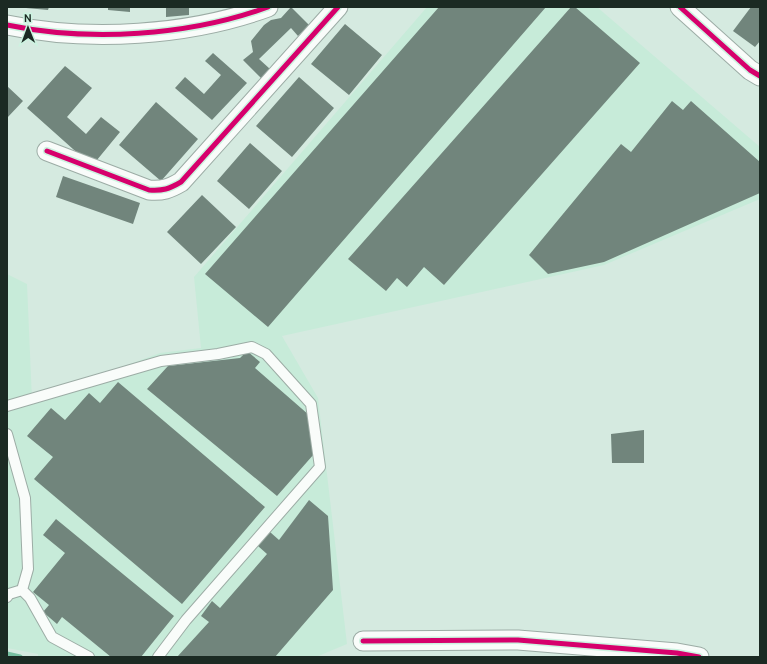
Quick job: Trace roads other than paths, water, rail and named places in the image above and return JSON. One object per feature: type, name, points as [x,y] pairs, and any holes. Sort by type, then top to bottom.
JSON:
[{"type":"street","points":[[7,25],[30,30],[89,35],[158,32],[209,25],[268,7]]},
{"type":"street","points":[[47,151],[149,190],[170,189],[181,182],[338,7]]},
{"type":"street","points":[[680,7],[750,70],[760,76]]},
{"type":"street","points":[[363,642],[518,640],[677,653],[699,657]]},
{"type":"lane","points":[[7,406],[161,361],[218,354],[252,347],[266,354],[311,404],[320,467],[186,620],[158,657]]},
{"type":"lane","points":[[7,434],[25,498],[28,569],[22,590]]},
{"type":"lane","points":[[7,597],[9,594],[22,590]]},
{"type":"lane","points":[[22,590],[30,598],[52,637],[89,657]]},
{"type":"waterway","points":[[7,654],[20,657]]}]
